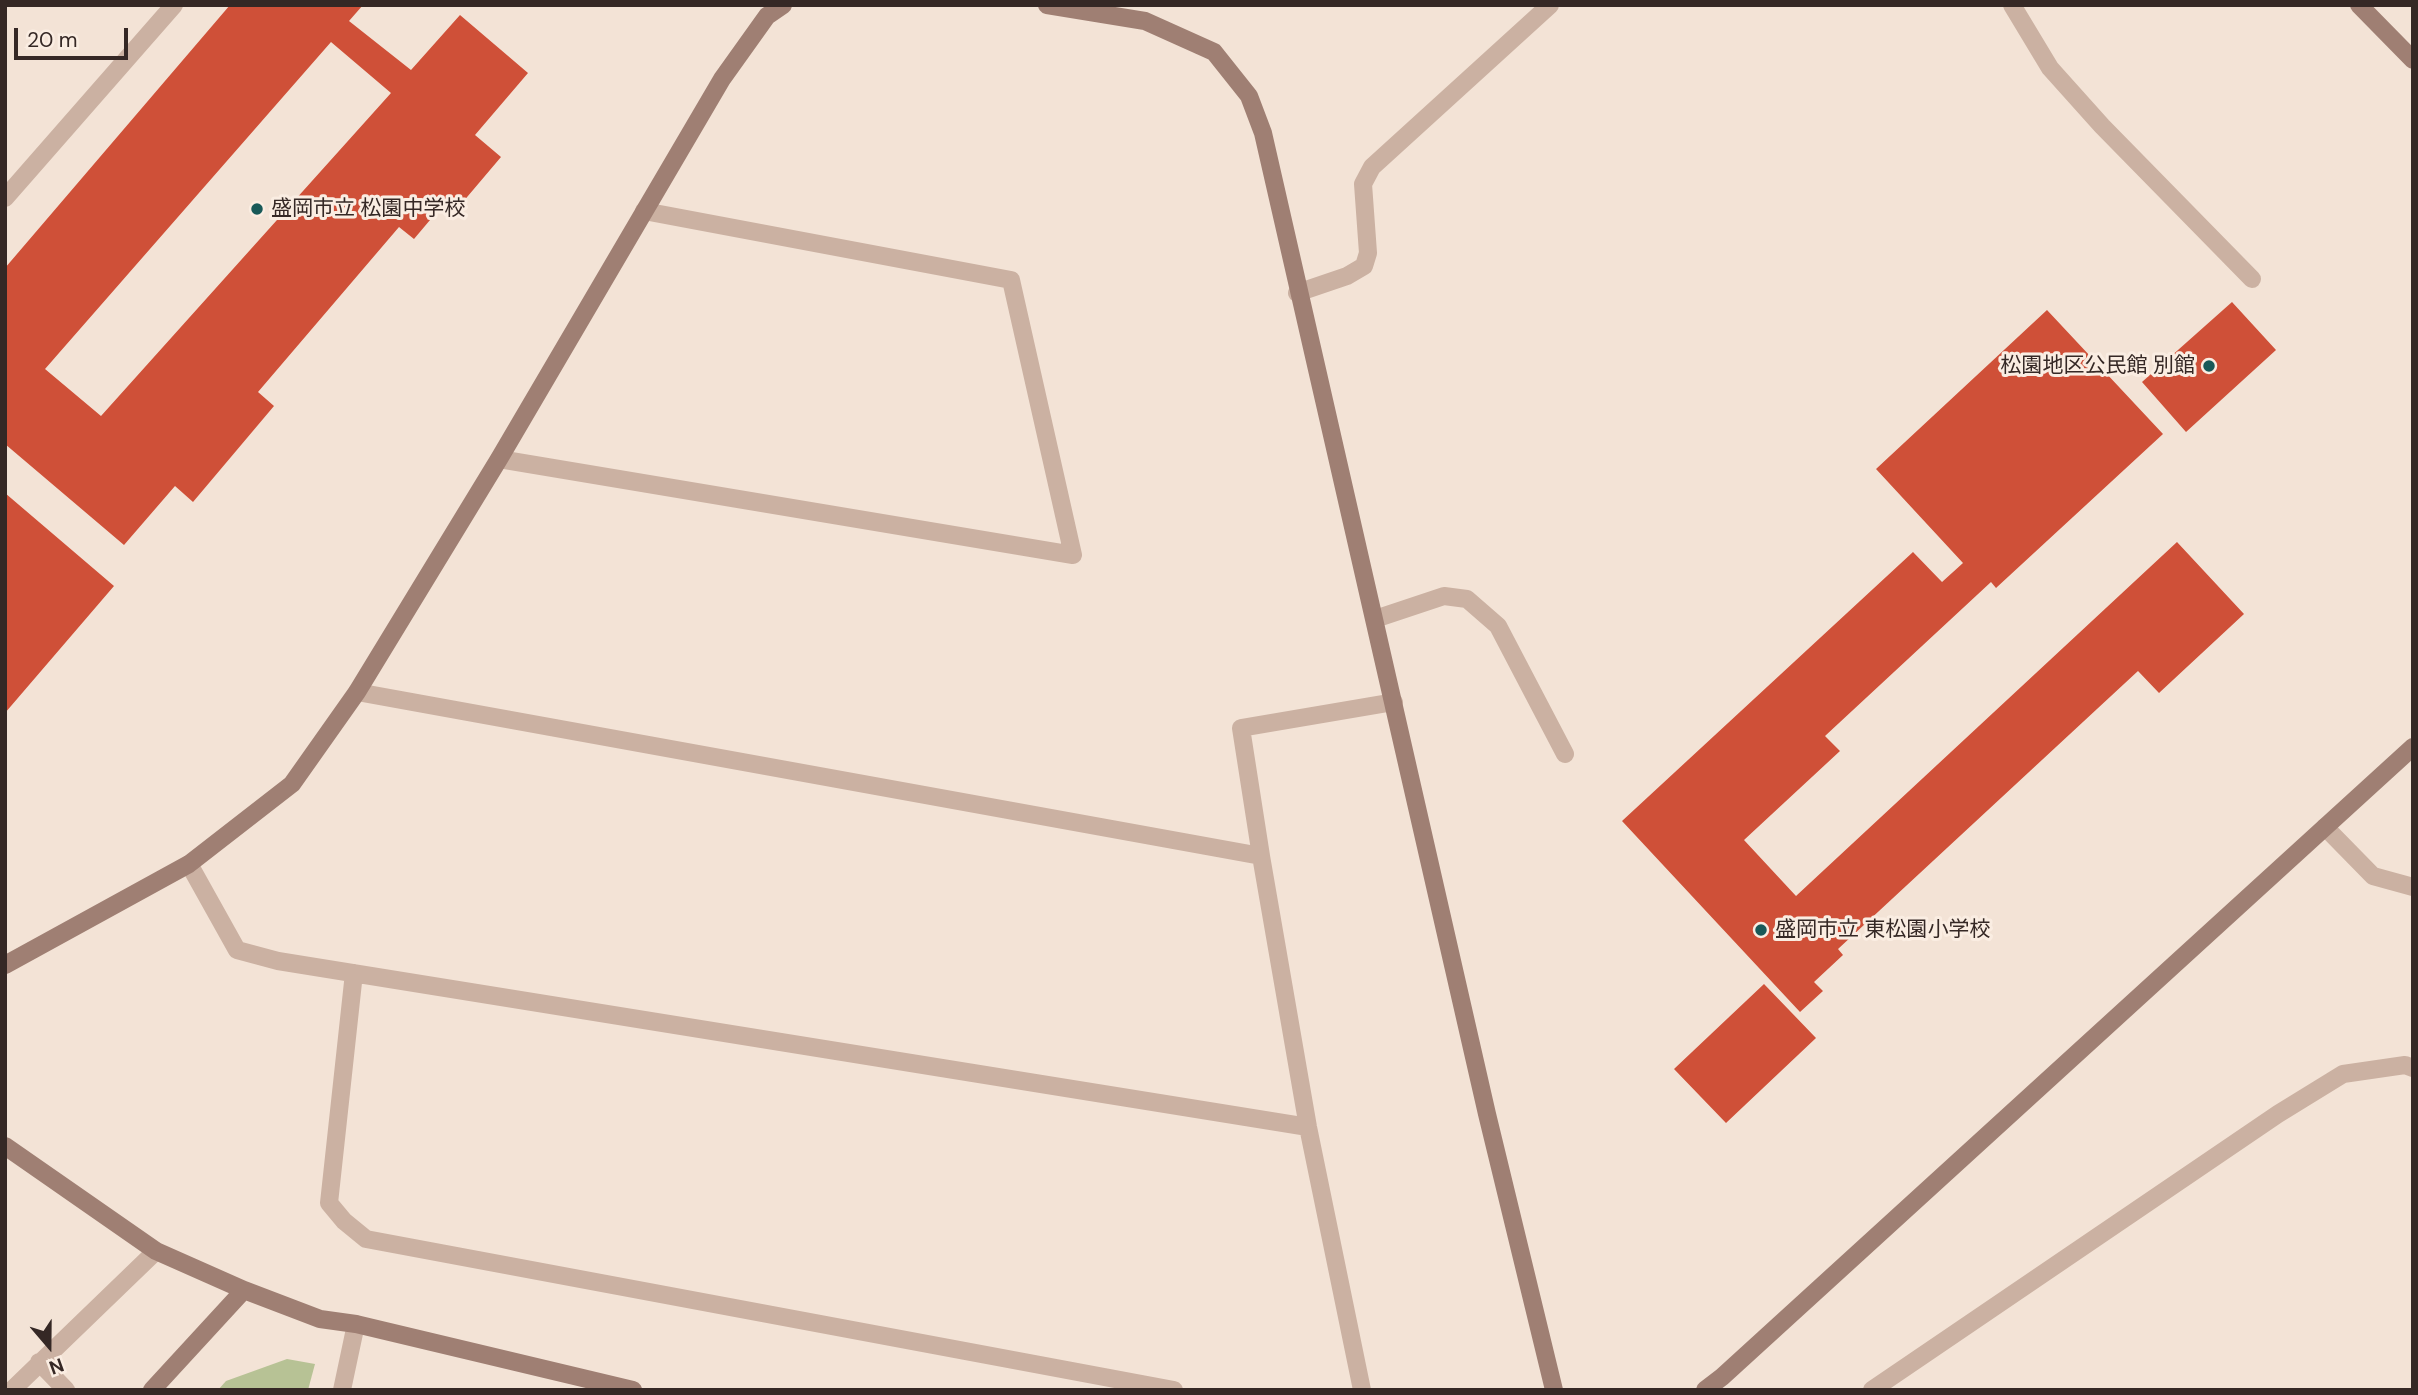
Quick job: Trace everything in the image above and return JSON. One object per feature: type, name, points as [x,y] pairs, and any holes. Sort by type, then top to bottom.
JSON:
[{"type":"street","points":[[5,198],[174,5]]},
{"type":"street","points":[[5,965],[189,864],[292,784],[357,692],[499,458],[722,79],[767,16],[783,5]]},
{"type":"street","points":[[1047,5],[1145,21],[1214,52],[1249,96],[1263,133],[1297,293],[1375,619],[1487,1114],[1554,1390]]},
{"type":"street","points":[[1297,293],[1347,276],[1364,266],[1368,253],[1363,184],[1372,167],[1550,5]]},
{"type":"street","points":[[2012,5],[2050,68],[2102,126],[2252,279]]},
{"type":"street","points":[[2359,5],[2413,60]]},
{"type":"street","points":[[499,458],[1073,555],[1011,280],[644,211]]},
{"type":"street","points":[[1375,619],[1444,596],[1467,599],[1498,626],[1565,754]]},
{"type":"street","points":[[357,692],[1261,856]]},
{"type":"street","points":[[1362,1390],[1308,1127],[1241,728],[1394,702]]},
{"type":"street","points":[[1705,1390],[2413,747]]},
{"type":"street","points":[[2325,827],[2373,876],[2413,887]]},
{"type":"street","points":[[189,864],[237,950],[278,961],[1308,1127]]},
{"type":"street","points":[[354,973],[329,1203],[344,1221],[366,1239],[1174,1390]]},
{"type":"street","points":[[1872,1390],[1994,1310],[2278,1114],[2343,1074],[2405,1065],[2413,1068]]},
{"type":"street","points":[[5,1146],[156,1251],[244,1290],[320,1319],[356,1324],[633,1390]]},
{"type":"street","points":[[12,1390],[156,1251]]},
{"type":"street","points":[[152,1390],[244,1290]]},
{"type":"street","points":[[342,1390],[356,1324]]},
{"type":"street","points":[[39,1362],[66,1390]]},
{"type":"green space","points":[[287,1359],[315,1364],[308,1390],[218,1390],[226,1381]]},
{"type":"building","points":[[230,5],[363,5],[349,21],[411,70],[460,15],[528,73],[475,135],[501,157],[451,216],[441,207],[414,239],[399,227],[258,392],[274,406],[193,502],[175,486],[124,545],[5,444],[5,268]],"holes":[[[331,42],[391,93],[101,416],[45,369]]]},
{"type":"building","name":"松園地区公民館 別館","points":[[2232,302],[2276,350],[2186,432],[2142,382]]},
{"type":"building","points":[[2047,310],[2163,434],[1996,588],[1991,582],[1825,736],[1840,751],[1744,840],[1796,896],[2177,542],[2244,614],[2159,693],[2138,671],[1838,949],[1843,955],[1814,982],[1823,991],[1800,1012],[1622,821],[1913,552],[1942,582],[1963,563],[1876,469]]},
{"type":"building","points":[[5,493],[114,586],[5,713]]},
{"type":"building","points":[[1764,984],[1816,1038],[1726,1123],[1674,1069]]},
{"type":"place","name":"盛岡市立 松園中学校","points":[[257,209]]},
{"type":"place","name":"松園地区公民館 別館","points":[[2209,366]]},
{"type":"place","name":"盛岡市立 東松園小学校","points":[[1761,930]]}]
